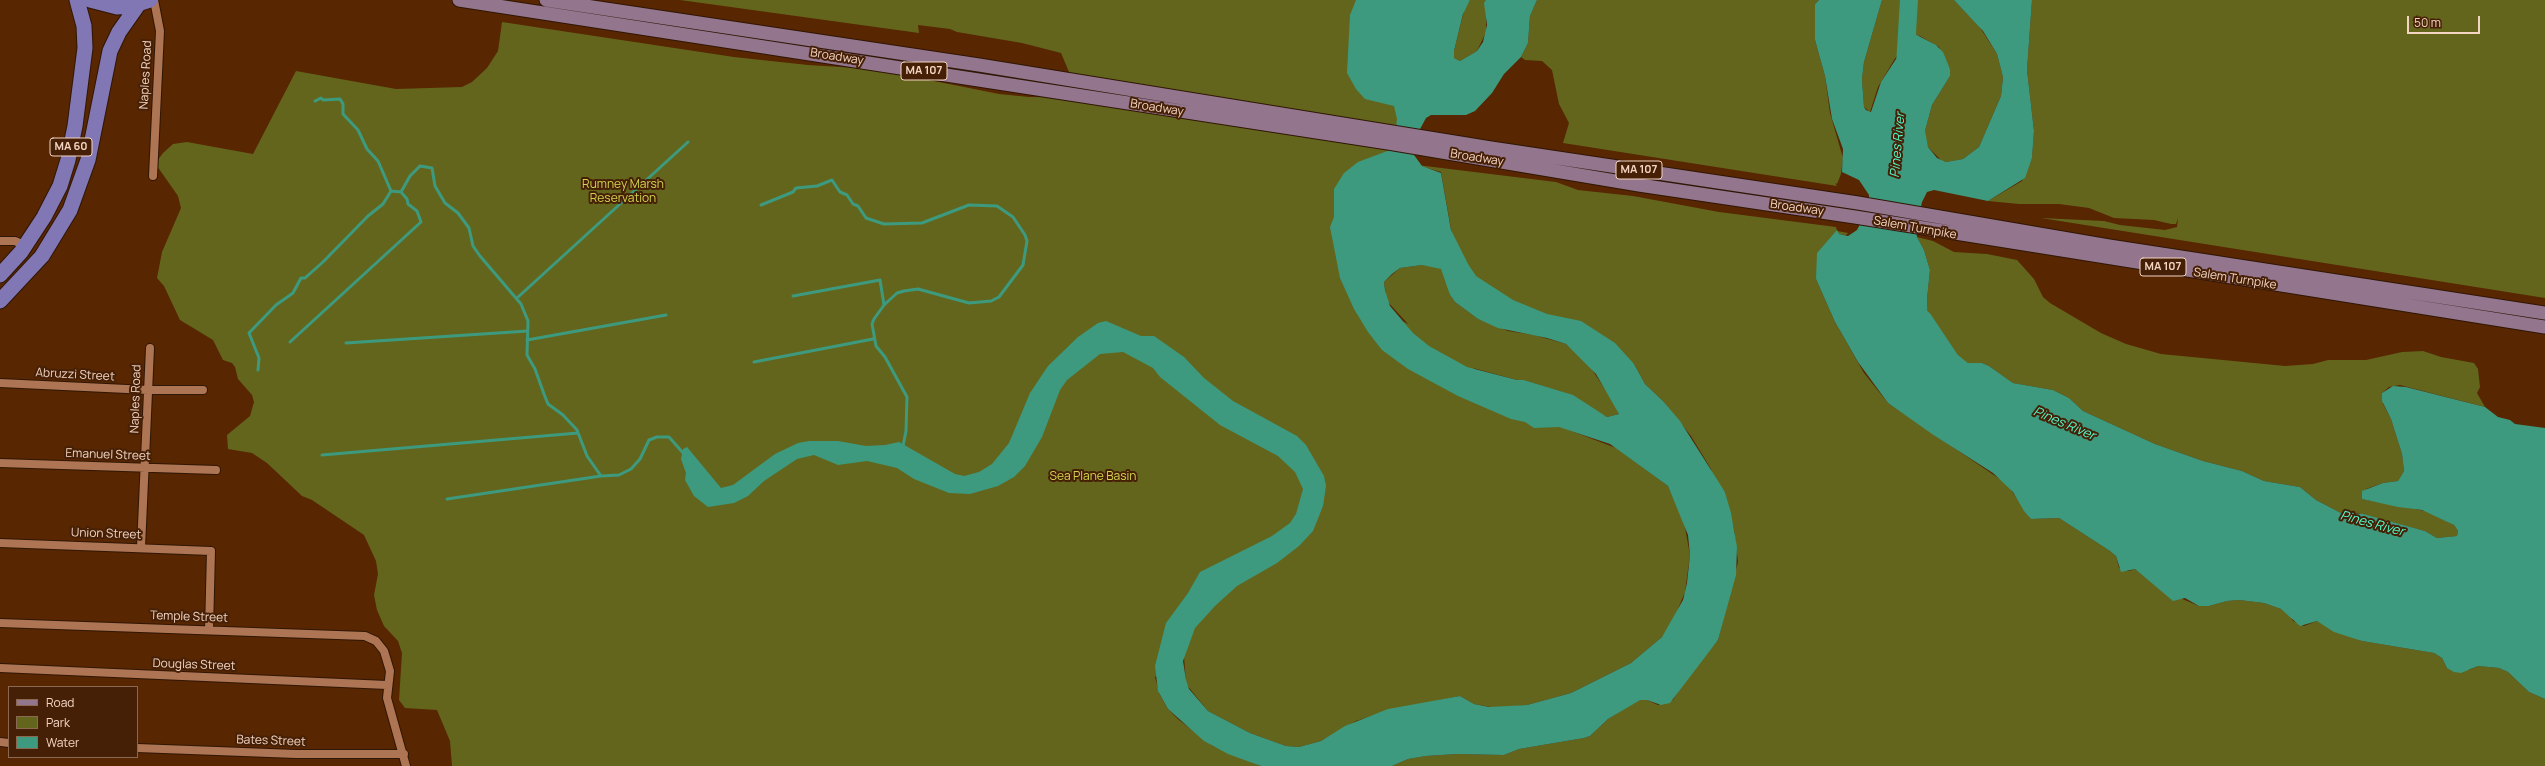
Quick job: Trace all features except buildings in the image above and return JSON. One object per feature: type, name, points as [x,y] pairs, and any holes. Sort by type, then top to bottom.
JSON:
[{"type":"highway","name":"MA 60","points":[[0,274],[26,246],[44,217],[56,193],[73,139],[85,48],[84,26],[77,0]]},
{"type":"highway","points":[[90,0],[110,7],[144,2]]},
{"type":"highway","name":"MA 60","points":[[0,300],[42,256],[70,210],[88,160],[110,51],[119,32],[144,2]]},
{"type":"main road","name":"Broadway","points":[[459,0],[1390,137],[1421,134],[1492,148],[1858,203]]},
{"type":"main road","name":"Broadway","points":[[546,0],[1390,137],[1418,148],[1631,184],[1855,217]]},
{"type":"main road","name":"Salem Turnpike","points":[[1858,203],[2117,247],[2545,313]]},
{"type":"main road","name":"Salem Turnpike","points":[[1855,217],[2545,328]]},
{"type":"street","name":"Naples Road","points":[[153,176],[160,31],[154,0]]},
{"type":"street","points":[[0,241],[15,241],[26,246]]},
{"type":"street","name":"Naples Road","points":[[141,547],[150,348]]},
{"type":"street","name":"Abruzzi Street","points":[[0,383],[148,390],[203,390]]},
{"type":"street","name":"Emanuel Street","points":[[0,463],[216,470]]},
{"type":"street","name":"Union Street","points":[[0,543],[141,547],[211,551],[209,630]]},
{"type":"street","name":"Temple Street","points":[[0,623],[366,636],[376,641],[384,651],[390,671],[387,685]]},
{"type":"street","name":"Douglas Street","points":[[0,668],[387,685]]},
{"type":"street","points":[[387,685],[387,698],[404,754],[406,766]]},
{"type":"street","name":"Bates Street","points":[[138,748],[296,754],[404,754]]},
{"type":"green space","points":[[680,0],[1406,0],[1405,165],[1357,197],[1383,311],[1408,324],[1387,301],[1384,282],[1400,268],[1422,265],[1436,266],[1445,274],[1450,295],[1455,302],[1478,319],[1508,331],[1534,335],[1566,344],[1589,365],[1614,403],[1619,414],[1607,417],[1562,392],[1524,380],[1517,380],[1473,368],[1569,430],[1616,448],[1668,486],[1684,522],[1690,555],[1685,592],[1672,623],[1662,637],[1631,663],[1571,693],[1527,705],[1496,708],[1474,704],[1460,696],[1420,704],[1400,712],[1377,714],[1356,721],[1321,741],[1299,747],[1286,746],[1250,733],[1208,711],[1186,684],[1184,656],[1155,677],[1160,695],[1168,709],[1179,720],[1213,746],[1261,766],[452,766],[450,741],[437,710],[405,708],[399,700],[402,653],[398,641],[384,626],[377,610],[374,595],[378,574],[376,561],[364,535],[312,500],[302,496],[267,463],[252,453],[228,449],[227,435],[250,416],[254,402],[252,395],[238,379],[235,367],[232,363],[223,360],[213,340],[180,320],[164,286],[157,278],[162,252],[181,208],[178,196],[157,166],[157,161],[163,153],[173,144],[187,142],[253,154],[296,71],[396,89],[462,87],[472,82],[487,68],[498,51],[502,22],[734,57],[808,65],[874,69],[999,94],[1029,97],[1138,98],[1135,95],[1072,79],[1061,53],[1022,43],[957,32],[950,29],[918,25],[919,33]]},
{"type":"green space","points":[[1470,0],[1486,0],[1486,32],[1477,51],[1460,61],[1454,58],[1454,51],[1464,11]]},
{"type":"green space","points":[[1537,0],[1819,0],[1815,4],[1815,40],[1825,76],[1830,113],[1843,158],[1841,174],[1837,184],[1835,183],[1837,186],[1563,143],[1569,123],[1559,104],[1552,70],[1542,61],[1525,60],[1521,57],[1528,43],[1530,16]]},
{"type":"green space","points":[[1882,0],[1954,0],[1979,26],[1997,54],[2003,77],[2001,96],[1979,147],[1963,159],[1946,162],[1941,160],[1928,147],[1925,139],[1925,131],[1932,105],[1950,76],[1950,69],[1939,47],[1920,36],[1913,34],[1894,60],[1878,87],[1870,112],[1864,107],[1862,79],[1864,62]]},
{"type":"green space","points":[[2032,0],[2545,0],[2545,298],[2041,218],[2104,221],[2120,225],[2165,230],[2177,227],[2178,218],[2176,224],[2171,224],[2154,220],[2114,218],[2089,208],[2059,204],[2019,204],[1988,201],[2022,181],[2032,158],[2034,131],[2027,70]]},
{"type":"green space","points":[[1417,165],[1556,182],[1578,190],[1633,196],[1719,212],[1836,227],[1837,231],[1848,233],[1846,235],[1835,234],[1816,279],[1835,322],[1864,373],[1888,403],[2007,484],[2031,519],[2059,518],[2116,556],[2119,568],[2129,571],[2135,569],[2161,590],[2199,606],[2209,606],[2227,601],[2239,600],[2264,603],[2281,609],[2290,615],[2293,621],[2304,626],[2317,621],[2362,641],[2434,653],[2442,658],[2447,668],[2469,670],[2478,666],[2499,668],[2508,672],[2529,692],[2545,699],[2545,766],[1392,766],[1408,759],[1426,756],[1457,754],[1504,755],[1519,749],[1584,738],[1590,736],[1608,719],[1638,700],[1647,700],[1658,705],[1673,700],[1685,680],[1718,640],[1738,562],[1734,529],[1725,492],[1713,477],[1711,469],[1691,436],[1663,401],[1645,384],[1634,364],[1540,315],[1479,287],[1453,240],[1441,172]]},
{"type":"green space","points":[[1917,237],[1933,241],[1954,252],[1987,254],[2017,260],[2034,279],[2043,297],[2050,303],[2101,333],[2126,344],[2161,354],[2285,366],[2313,364],[2328,360],[2366,360],[2402,352],[2423,351],[2441,357],[2474,363],[2478,369],[2480,387],[2477,393],[2485,407],[2400,385],[2389,387],[2382,393],[2383,404],[2391,419],[2402,454],[2404,471],[2398,481],[2383,483],[2366,489],[2362,499],[2430,512],[2454,525],[2458,531],[2457,536],[2437,538],[2425,531],[2357,513],[2341,513],[2316,500],[2300,487],[2264,481],[2242,471],[2203,461],[2155,444],[2083,411],[2069,398],[2053,390],[2013,383],[1989,366],[1982,363],[1964,363],[1950,359],[1940,350],[1928,318],[1927,299],[1930,270],[1924,250]]},
{"type":"water","points":[[1356,0],[1470,0],[1463,14],[1454,51],[1454,58],[1460,61],[1477,51],[1483,42],[1487,25],[1484,3],[1486,0],[1537,0],[1530,16],[1528,43],[1521,57],[1504,74],[1492,93],[1475,111],[1466,115],[1431,115],[1426,118],[1419,131],[1414,155],[1422,166],[1441,173],[1451,230],[1468,264],[1476,276],[1513,300],[1547,314],[1581,321],[1615,343],[1634,364],[1645,384],[1663,401],[1680,421],[1725,492],[1731,513],[1737,547],[1736,575],[1718,640],[1670,703],[1661,705],[1647,700],[1640,700],[1608,719],[1590,736],[1584,738],[1519,749],[1504,755],[1457,754],[1426,756],[1408,759],[1392,766],[1261,766],[1228,754],[1204,741],[1168,709],[1158,691],[1155,666],[1166,623],[1188,593],[1200,572],[1272,536],[1290,523],[1296,514],[1303,489],[1295,472],[1278,456],[1220,425],[1160,377],[1153,368],[1123,352],[1100,354],[1067,380],[1060,390],[1042,437],[1025,466],[1014,477],[998,486],[970,494],[949,493],[914,479],[897,468],[867,461],[838,465],[814,455],[797,459],[764,481],[748,496],[734,503],[708,507],[694,496],[685,480],[686,473],[681,459],[683,449],[687,447],[721,488],[733,485],[775,454],[798,443],[809,441],[838,441],[866,446],[885,445],[899,442],[955,474],[964,476],[979,472],[992,464],[1009,443],[1030,393],[1048,366],[1078,337],[1098,323],[1106,321],[1141,336],[1154,336],[1184,357],[1204,378],[1233,401],[1297,436],[1306,445],[1324,476],[1326,486],[1323,506],[1313,531],[1299,546],[1277,563],[1237,586],[1215,606],[1195,628],[1183,661],[1189,689],[1208,711],[1250,733],[1286,746],[1299,747],[1321,741],[1345,726],[1388,709],[1460,696],[1474,704],[1489,707],[1527,705],[1571,693],[1631,663],[1662,637],[1683,600],[1687,583],[1690,555],[1688,535],[1668,486],[1610,444],[1559,427],[1534,428],[1525,422],[1511,419],[1458,396],[1408,369],[1382,350],[1368,332],[1354,309],[1340,278],[1330,227],[1334,217],[1334,189],[1344,173],[1358,162],[1390,150],[1394,146],[1397,119],[1394,106],[1365,99],[1356,89],[1347,73],[1350,15]],"holes":[[[1422,265],[1441,269],[1450,295],[1455,302],[1478,319],[1498,328],[1547,338],[1566,344],[1596,374],[1619,414],[1607,417],[1573,395],[1524,380],[1517,380],[1467,367],[1429,346],[1413,333],[1390,306],[1384,282],[1400,268]]]},
{"type":"water","points":[[1819,0],[1882,0],[1864,62],[1862,79],[1864,107],[1866,110],[1871,112],[1881,82],[1913,33],[1936,45],[1943,52],[1950,69],[1950,76],[1932,105],[1925,131],[1928,147],[1937,158],[1946,162],[1963,159],[1979,147],[2001,96],[2003,77],[1997,54],[1983,31],[1954,0],[2032,0],[2027,70],[2034,131],[2032,158],[2025,178],[1988,201],[1934,190],[1927,192],[1922,202],[1916,229],[1917,237],[1924,250],[1930,270],[1927,299],[1928,318],[1940,350],[1950,359],[1964,363],[1982,363],[1989,366],[2013,383],[2053,390],[2069,398],[2083,411],[2155,444],[2203,461],[2242,471],[2264,481],[2300,487],[2316,500],[2341,513],[2363,514],[2425,531],[2437,538],[2457,536],[2458,531],[2454,525],[2422,510],[2398,507],[2362,499],[2362,491],[2383,483],[2398,481],[2404,471],[2402,454],[2391,419],[2382,401],[2382,393],[2393,386],[2406,387],[2485,407],[2498,417],[2510,420],[2515,424],[2545,428],[2545,699],[2529,692],[2508,672],[2499,668],[2478,666],[2461,673],[2454,672],[2447,668],[2442,658],[2434,653],[2362,641],[2334,632],[2317,621],[2300,626],[2281,609],[2264,603],[2239,600],[2227,601],[2209,606],[2199,606],[2185,598],[2173,601],[2135,569],[2121,572],[2116,556],[2059,518],[2031,519],[2024,511],[2013,492],[1993,473],[1932,434],[1888,403],[1858,362],[1835,322],[1816,279],[1817,253],[1837,230],[1839,234],[1848,236],[1857,230],[1869,207],[1869,195],[1859,180],[1842,172],[1843,149],[1832,119],[1825,76],[1815,40],[1815,4]]},
{"type":"waterway","name":"Pines River","points":[[1905,65],[1909,0]]},
{"type":"waterway","points":[[290,342],[421,222],[417,211],[408,204],[407,199],[401,192],[391,191],[378,161],[367,149],[358,130],[343,114],[343,104],[340,99],[323,100],[321,98],[315,101]]},
{"type":"waterway","points":[[517,298],[688,142]]},
{"type":"waterway","points":[[401,192],[410,176],[420,166],[432,168],[435,186],[445,203],[458,213],[469,228],[473,246],[521,304],[528,321],[527,355],[535,369],[548,404],[563,415],[577,430],[587,456],[601,476],[619,475],[631,469],[640,459],[649,440],[657,437],[669,437],[684,454]]},
{"type":"waterway","points":[[761,205],[793,192],[796,188],[817,186],[832,180],[840,192],[847,195],[853,204],[858,206],[866,218],[884,224],[922,223],[969,205],[997,206],[1013,217],[1025,235],[1027,241],[1023,265],[999,297],[991,301],[969,303],[918,289],[904,291],[897,293],[884,305],[874,319],[872,324],[876,346],[885,357],[907,397],[906,431],[903,446]]},
{"type":"waterway","points":[[258,370],[259,358],[249,333],[276,305],[293,293],[301,278],[305,278],[323,262],[368,216],[383,204],[391,191]]},
{"type":"waterway","points":[[793,296],[880,280],[884,305]]},
{"type":"waterway","points":[[527,340],[666,315]]},
{"type":"waterway","name":"Pines River","points":[[1923,319],[1951,361],[1967,374]]},
{"type":"waterway","points":[[346,343],[528,331]]},
{"type":"waterway","points":[[754,362],[873,339]]},
{"type":"waterway","points":[[322,455],[578,433]]},
{"type":"waterway","points":[[447,499],[601,476]]},
{"type":"park label","name":"Rumney Marsh Reservation","points":[[623,192]]},
{"type":"park label","name":"Sea Plane Basin","points":[[1093,477]]}]
